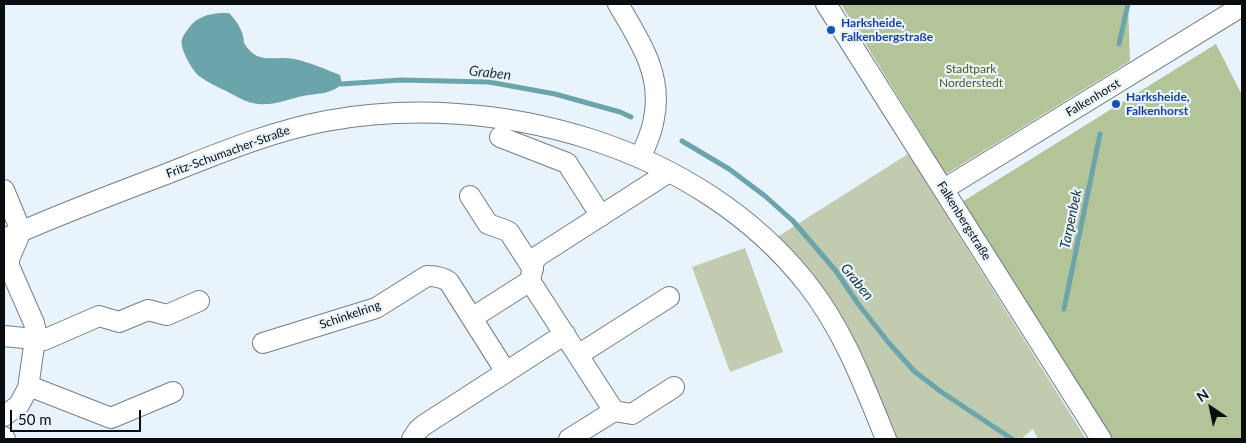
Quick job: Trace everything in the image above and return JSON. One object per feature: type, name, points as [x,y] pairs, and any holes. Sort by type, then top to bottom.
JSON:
[{"type":"street","points":[[618,4],[645,50],[655,80],[656,105],[654,117],[640,158]]},
{"type":"street","name":"Falkenbergstraße","points":[[826,4],[1101,439]]},
{"type":"street","name":"Falkenhorst","points":[[944,189],[1242,6]]},
{"type":"street","name":"Fritz-Schumacher-Straße","points":[[12,235],[262,138],[293,128],[358,116],[424,112],[490,116],[523,121],[563,131],[640,158],[669,172],[711,197],[750,225],[806,283],[825,309],[856,365],[886,439]]},
{"type":"street","points":[[500,137],[567,163],[601,216]]},
{"type":"street","points":[[472,318],[531,275],[538,256],[669,172]]},
{"type":"street","points":[[4,190],[12,235],[9,266],[35,326],[29,386],[21,402],[14,410],[4,416]]},
{"type":"street","points":[[470,196],[488,224],[509,232],[565,334],[614,410],[632,414],[674,387]]},
{"type":"street","name":"Schinkelring","points":[[263,343],[376,308],[429,276],[448,281],[506,372]]},
{"type":"street","points":[[578,355],[669,297]]},
{"type":"street","points":[[4,336],[47,340],[99,316],[119,322],[148,310],[167,315],[199,301]]},
{"type":"street","points":[[412,439],[424,425],[565,334]]},
{"type":"street","points":[[29,386],[112,418],[172,392]]},
{"type":"street","points":[[569,439],[614,410]]},
{"type":"green space","name":"Stadtpark Norderstedt","points":[[841,4],[1128,4],[1130,61],[946,174]]},
{"type":"green space","points":[[1216,44],[1242,95],[1242,439],[1112,439],[962,202]]},
{"type":"green space","points":[[908,154],[1086,439],[1038,439],[1033,429],[1021,439],[894,439],[774,239]]},
{"type":"green space","points":[[745,248],[783,352],[730,372],[692,267]]},
{"type":"water","points":[[229,13],[235,20],[240,27],[244,43],[255,55],[266,58],[294,59],[311,64],[340,75],[342,84],[328,92],[263,104],[245,101],[209,82],[199,76],[190,64],[182,48],[182,39],[191,25],[199,19],[207,15]]},
{"type":"waterway","name":"Tarpenbek","points":[[1119,44],[1128,4]]},
{"type":"waterway","name":"Graben","points":[[342,84],[401,80],[489,82],[555,94],[620,112],[631,117]]},
{"type":"waterway","name":"Tarpenbek","points":[[1064,309],[1100,134]]},
{"type":"waterway","name":"Graben","points":[[682,141],[729,169],[765,196],[793,221],[836,271],[859,305],[914,371],[940,391],[1012,439]]},
{"type":"place","name":"Harksheide, Falkenbergstraße","points":[[831,30]]},
{"type":"place","name":"Harksheide, Falkenhorst","points":[[1116,104]]}]
